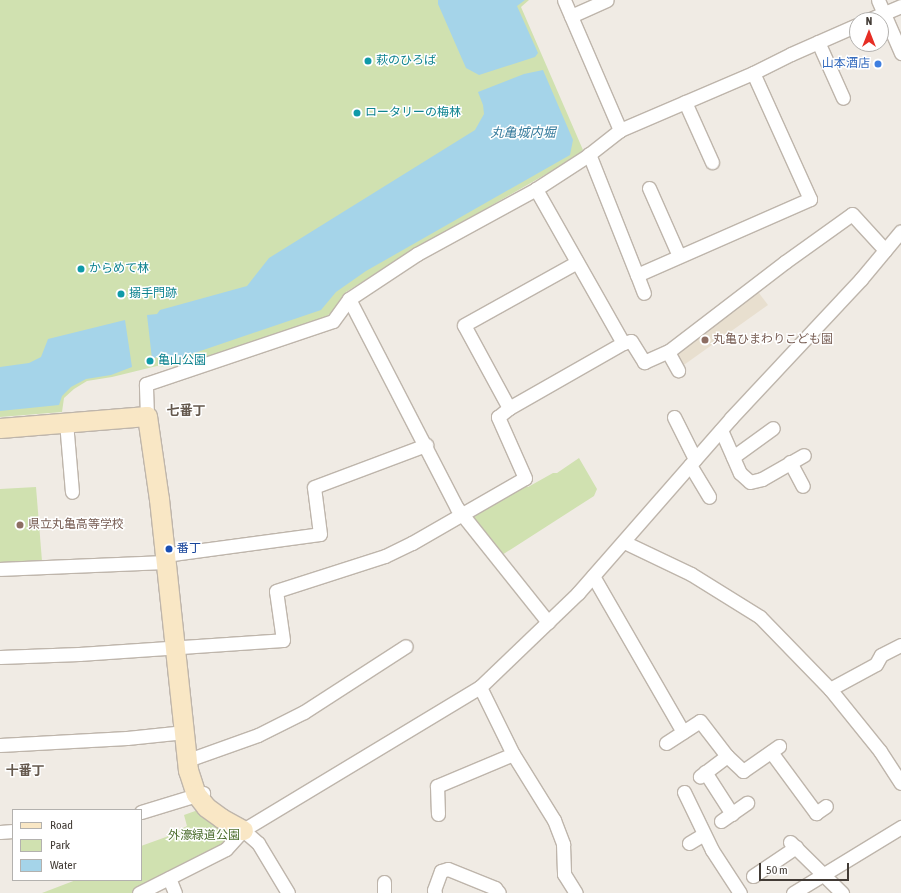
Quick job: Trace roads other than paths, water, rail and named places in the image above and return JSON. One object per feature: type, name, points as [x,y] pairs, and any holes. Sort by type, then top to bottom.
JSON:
[{"type":"street","points":[[564,0],[620,130]]},
{"type":"street","points":[[571,16],[607,0]]},
{"type":"street","points":[[878,0],[884,12]]},
{"type":"street","points":[[886,12],[901,6]]},
{"type":"street","points":[[889,25],[901,53]]},
{"type":"street","points":[[288,893],[258,843],[243,830],[236,817],[228,808],[201,794],[188,760],[147,416],[146,384],[333,321],[349,299],[417,254],[536,189],[589,154],[620,130],[753,73],[849,28]]},
{"type":"street","points":[[818,42],[843,98]]},
{"type":"street","points":[[637,275],[810,199],[753,73]]},
{"type":"street","points":[[685,102],[712,162]]},
{"type":"street","points":[[589,154],[644,293]]},
{"type":"street","points":[[648,188],[679,256]]},
{"type":"street","points":[[536,189],[623,343]]},
{"type":"street","points":[[0,657],[174,648],[283,640],[276,591],[385,556],[412,543],[525,478],[498,417],[510,408],[623,343],[631,341],[644,362],[668,352],[852,214],[886,250]]},
{"type":"street","points":[[139,893],[226,849],[243,830],[480,687],[548,622],[593,576],[721,430],[861,279],[901,231]]},
{"type":"street","points":[[510,408],[464,325],[577,262]]},
{"type":"street","points":[[349,299],[462,514],[548,622]]},
{"type":"street","points":[[668,352],[678,370]]},
{"type":"street","points":[[0,428],[147,416]]},
{"type":"street","points":[[674,417],[709,498]]},
{"type":"street","points":[[66,422],[72,492]]},
{"type":"street","points":[[733,457],[773,428]]},
{"type":"street","points":[[721,430],[740,472],[750,482],[762,479],[804,454]]},
{"type":"street","points":[[0,569],[165,559],[320,534],[314,487],[426,445]]},
{"type":"street","points":[[790,462],[803,486]]},
{"type":"street","points":[[624,542],[691,574],[760,617],[830,689],[880,751],[901,782]]},
{"type":"street","points":[[593,576],[631,630],[642,673],[683,732]]},
{"type":"street","points":[[830,689],[876,664],[881,655],[901,645]]},
{"type":"street","points":[[188,760],[258,735],[304,712],[406,646]]},
{"type":"street","points":[[480,687],[513,754],[554,820],[563,844],[564,874],[576,893]]},
{"type":"street","points":[[666,743],[700,721],[727,756],[743,771],[775,749],[816,813],[826,806]]},
{"type":"street","points":[[0,745],[127,738],[185,732]]},
{"type":"street","points":[[438,814],[437,786],[513,754]]},
{"type":"street","points":[[727,756],[703,774],[727,817],[747,803]]},
{"type":"street","points":[[684,792],[734,891]]},
{"type":"street","points":[[142,812],[201,794]]},
{"type":"street","points":[[794,893],[901,827]]},
{"type":"street","points":[[0,832],[12,831]]},
{"type":"street","points":[[689,843],[704,834]]},
{"type":"street","points":[[753,876],[793,844],[842,893]]},
{"type":"street","points":[[435,893],[434,890],[441,871],[448,869],[495,888],[499,893]]},
{"type":"street","points":[[169,878],[175,893]]},
{"type":"water","points":[[438,0],[525,0],[517,6],[538,53],[535,57],[479,75],[466,68],[438,4]]},
{"type":"water","name":"丸亀城内堀","points":[[543,70],[573,140],[570,155],[366,271],[336,292],[321,310],[174,360],[162,355],[152,359],[147,315],[157,314],[160,310],[247,286],[269,258],[475,130],[484,114],[483,105],[478,92],[524,74]]},
{"type":"water","points":[[125,320],[132,367],[111,375],[86,379],[71,387],[62,396],[59,405],[0,411],[0,367],[29,363],[41,357],[48,339]]},
{"type":"place","name":"萩のひろば","points":[[368,61]]},
{"type":"place","name":"山本酒店","points":[[878,64]]},
{"type":"place","name":"ロータリーの梅林","points":[[357,113]]},
{"type":"place","name":"からめて林","points":[[81,269]]},
{"type":"place","name":"搦手門跡","points":[[121,294]]},
{"type":"place","name":"丸亀ひまわりこども園","points":[[705,340]]},
{"type":"place","name":"亀山公園","points":[[150,361]]},
{"type":"place","name":"県立丸亀高等学校","points":[[20,525]]},
{"type":"place","name":"番丁","points":[[169,549]]},
{"type":"district","name":"七番丁","points":[[186,411]]},
{"type":"district","name":"十番丁","points":[[25,771]]},
{"type":"park label","name":"外濠緑道公園","points":[[204,836]]}]
